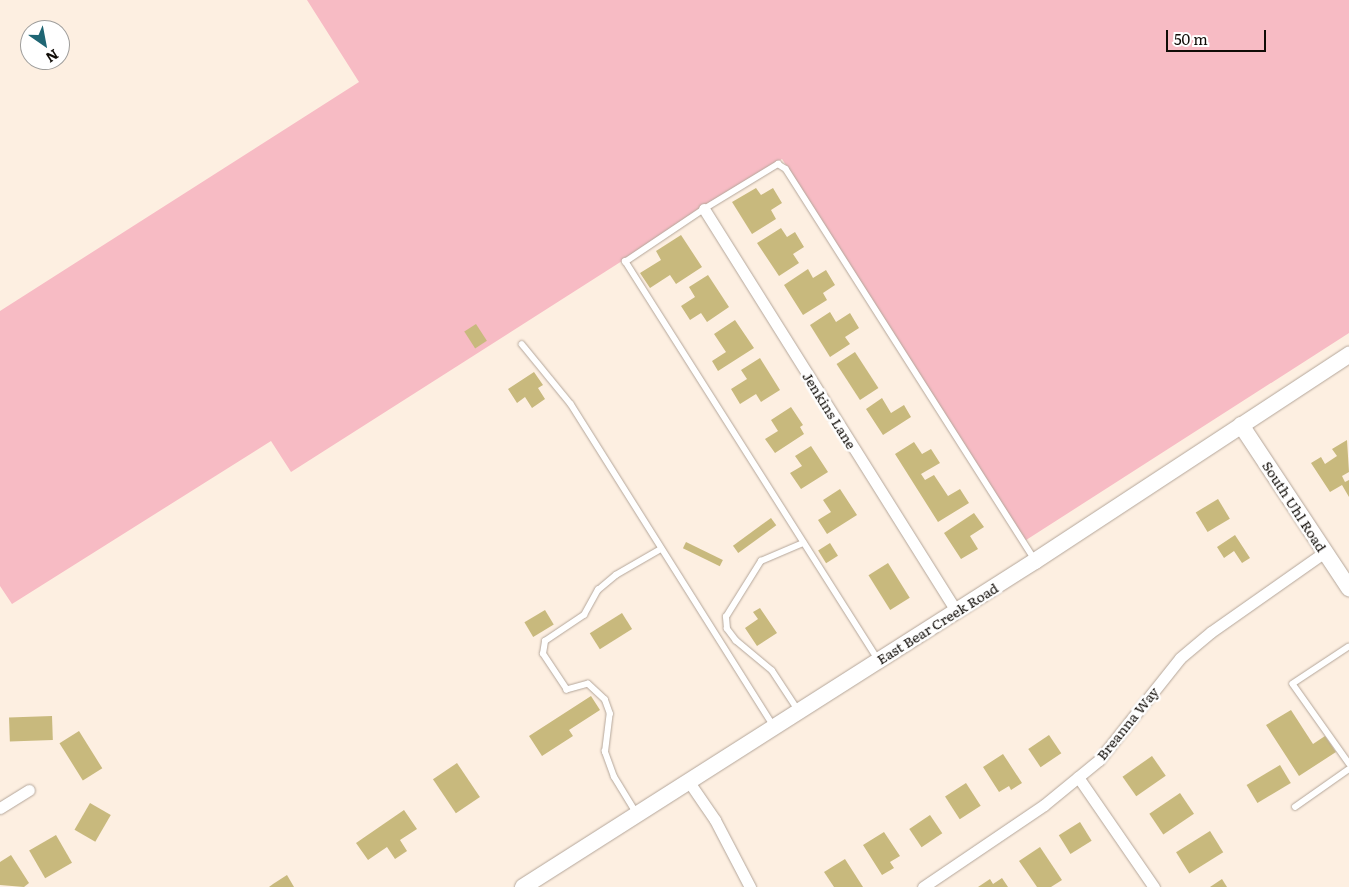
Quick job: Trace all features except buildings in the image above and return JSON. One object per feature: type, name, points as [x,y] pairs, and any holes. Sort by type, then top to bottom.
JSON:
[{"type":"main road","name":"East Bear Creek Road","points":[[524,887],[1035,561],[1349,355]]},
{"type":"main road","name":"South Uhl Road","points":[[1242,425],[1349,588]]},
{"type":"street","name":"Jenkins Lane","points":[[704,210],[956,611]]},
{"type":"street","name":"Breanna Way","points":[[923,887],[1044,805],[1099,760],[1180,658],[1211,632],[1325,552]]},
{"type":"street","points":[[1078,777],[1154,887]]},
{"type":"street","points":[[689,782],[715,820],[750,887]]},
{"type":"street","points":[[0,808],[29,790]]},
{"type":"lane","points":[[878,660],[625,262],[704,210],[778,164],[786,169],[1035,561]]},
{"type":"lane","points":[[522,344],[571,404],[774,726]]},
{"type":"lane","points":[[798,711],[772,671],[736,641],[727,629],[726,617],[761,561],[803,543]]},
{"type":"lane","points":[[638,814],[614,777],[606,752],[610,714],[605,700],[588,684],[567,690],[543,654],[545,641],[584,615],[598,590],[616,575],[661,549]]},
{"type":"lane","points":[[1349,647],[1293,684],[1349,763]]},
{"type":"lane","points":[[1295,807],[1349,769]]},
{"type":"shaded area","points":[[307,0],[1349,0],[1349,333],[1023,542],[782,159],[291,472],[271,441],[12,604],[0,586],[0,311],[359,82]]}]
